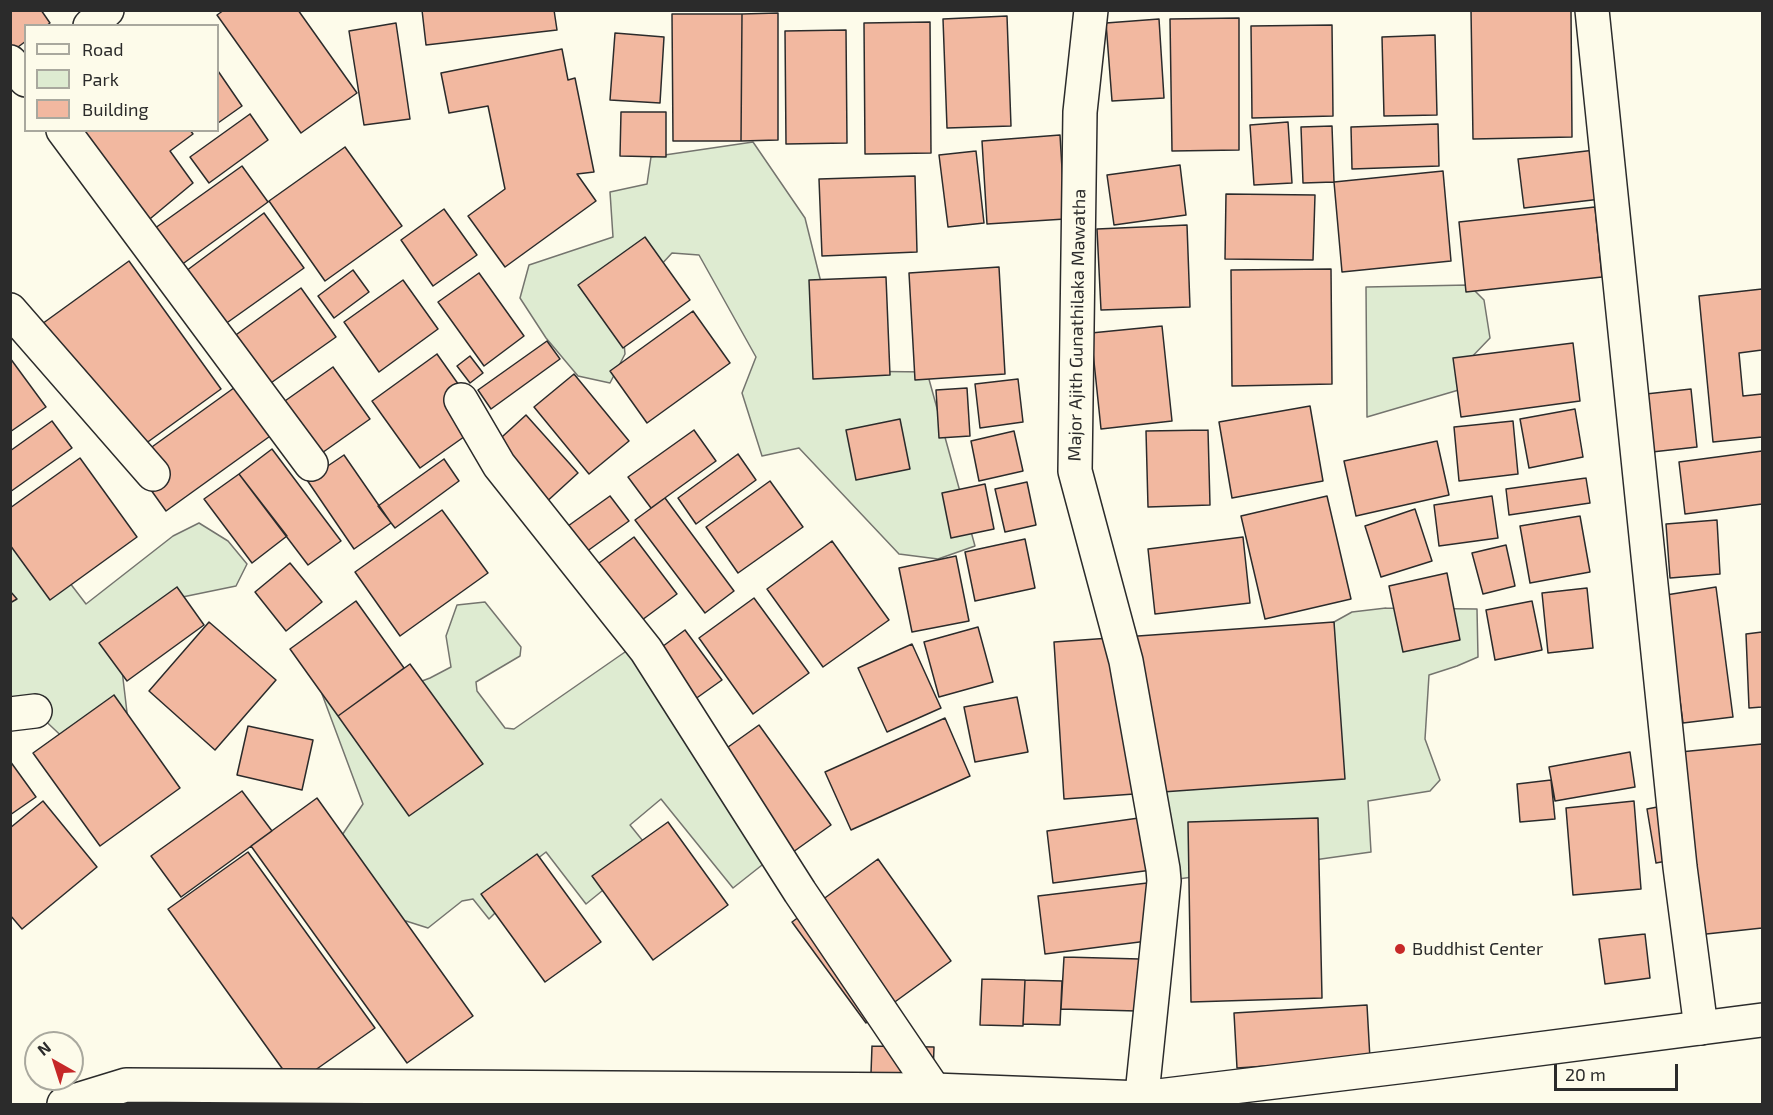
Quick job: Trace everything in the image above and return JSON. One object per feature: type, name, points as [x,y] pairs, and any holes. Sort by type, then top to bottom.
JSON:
[{"type":"street","points":[[92,24],[107,10]]},
{"type":"street","name":"Major Ajith Gunathilaka Mawatha","points":[[1091,10],[1080,112],[1075,471],[1126,661],[1163,868],[1163,892],[1142,1101]]},
{"type":"street","points":[[1592,10],[1680,867],[1701,1028]]},
{"type":"street","points":[[10,62],[24,80]]},
{"type":"street","points":[[10,98],[24,84]]},
{"type":"street","points":[[64,132],[310,464]]},
{"type":"street","points":[[10,310],[153,474]]},
{"type":"street","points":[[461,400],[499,465],[646,650],[800,892],[934,1090]]},
{"type":"street","points":[[64,1104],[126,1085],[934,1090],[1142,1101],[1762,1020]]},
{"type":"green space","points":[[753,142],[805,218],[843,371],[927,372],[975,546],[938,559],[899,554],[799,448],[762,456],[742,393],[756,357],[699,255],[672,253],[621,308],[625,354],[610,383],[578,376],[546,338],[520,298],[529,265],[613,237],[610,192],[647,184],[651,157]]},
{"type":"green space","points":[[1469,285],[1484,300],[1490,338],[1466,363],[1462,389],[1367,417],[1366,287]]},
{"type":"green space","points":[[199,523],[228,541],[247,564],[236,586],[163,601],[122,670],[128,721],[72,746],[35,711],[11,714],[10,533],[30,531],[86,604],[173,536]]},
{"type":"green space","points":[[485,602],[521,647],[520,656],[476,682],[477,691],[505,728],[514,729],[625,652],[646,650],[776,854],[733,888],[661,799],[630,825],[651,851],[586,904],[546,852],[491,895],[500,908],[489,919],[473,899],[462,901],[428,928],[406,921],[374,925],[336,844],[363,804],[322,694],[358,705],[430,678],[451,667],[446,636],[457,605]]},
{"type":"green space","points":[[1386,608],[1477,609],[1478,657],[1429,675],[1425,739],[1440,780],[1430,791],[1368,801],[1371,852],[1164,881],[1145,764],[1337,747],[1334,622],[1352,612]]},
{"type":"building","points":[[10,10],[41,10],[50,23],[24,24],[24,42],[10,53]]},
{"type":"building","points":[[224,10],[298,10],[357,93],[301,133],[217,15]]},
{"type":"building","points":[[422,10],[554,10],[557,30],[426,45]]},
{"type":"building","points":[[1471,10],[1571,10],[1572,137],[1473,139]]},
{"type":"building","points":[[778,13],[778,140],[741,141],[742,14]]},
{"type":"building","points":[[672,14],[742,14],[741,141],[673,141]]},
{"type":"building","points":[[1007,16],[1011,126],[947,128],[943,19]]},
{"type":"building","points":[[1239,18],[1239,150],[1172,151],[1170,19]]},
{"type":"building","points":[[1159,19],[1164,98],[1112,101],[1106,23]]},
{"type":"building","points":[[930,22],[931,153],[865,154],[864,23]]},
{"type":"building","points":[[396,23],[410,119],[364,125],[349,31]]},
{"type":"building","points":[[1332,25],[1333,116],[1252,118],[1251,26]]},
{"type":"building","points":[[846,30],[847,143],[786,144],[785,31]]},
{"type":"building","points":[[615,33],[664,37],[660,103],[610,100]]},
{"type":"building","points":[[1435,35],[1437,115],[1384,116],[1382,37]]},
{"type":"building","points":[[562,49],[568,80],[575,78],[594,172],[577,174],[596,201],[505,267],[468,216],[505,189],[488,106],[449,113],[441,73]]},
{"type":"building","points":[[219,72],[242,106],[219,122]]},
{"type":"building","points":[[621,112],[666,112],[666,157],[620,156]]},
{"type":"building","points":[[250,114],[268,140],[209,183],[190,157]]},
{"type":"building","points":[[1288,122],[1292,183],[1254,185],[1250,125]]},
{"type":"building","points":[[1438,124],[1439,166],[1352,169],[1351,127]]},
{"type":"building","points":[[1332,126],[1334,182],[1303,183],[1301,127]]},
{"type":"building","points":[[74,132],[192,132],[193,134],[170,151],[193,183],[145,223]]},
{"type":"building","points":[[1060,135],[1065,219],[987,224],[982,141]]},
{"type":"building","points":[[345,147],[402,226],[325,281],[269,201]]},
{"type":"building","points":[[1595,150],[1601,199],[1524,208],[1518,159]]},
{"type":"building","points":[[976,151],[984,223],[948,227],[939,155]]},
{"type":"building","points":[[1180,165],[1186,215],[1114,225],[1107,175]]},
{"type":"building","points":[[242,166],[268,202],[177,268],[151,231]]},
{"type":"building","points":[[1443,171],[1451,261],[1342,272],[1334,182]]},
{"type":"building","points":[[915,176],[917,252],[822,256],[819,179]]},
{"type":"building","points":[[1226,194],[1315,195],[1313,260],[1225,259]]},
{"type":"building","points":[[1595,207],[1602,277],[1466,292],[1459,222]]},
{"type":"building","points":[[444,209],[477,255],[433,286],[401,240]]},
{"type":"building","points":[[264,213],[304,268],[221,327],[182,274]]},
{"type":"building","points":[[1187,225],[1190,307],[1101,310],[1097,229]]},
{"type":"building","points":[[645,237],[690,300],[623,348],[578,285]]},
{"type":"building","points":[[129,261],[221,389],[127,457],[35,329]]},
{"type":"building","points":[[999,267],[1005,374],[915,380],[909,273]]},
{"type":"building","points":[[1331,269],[1332,384],[1232,386],[1231,270]]},
{"type":"building","points":[[353,270],[369,292],[334,318],[318,296]]},
{"type":"building","points":[[479,273],[524,336],[484,366],[438,302]]},
{"type":"building","points":[[886,277],[890,375],[813,379],[809,280]]},
{"type":"building","points":[[403,280],[438,329],[379,372],[344,322]]},
{"type":"building","points":[[301,288],[336,337],[268,385],[233,337]]},
{"type":"building","points":[[1762,289],[1762,350],[1739,353],[1743,396],[1762,394],[1762,437],[1713,442],[1699,296]]},
{"type":"building","points":[[693,311],[730,363],[647,423],[610,371]]},
{"type":"building","points":[[1162,326],[1172,421],[1101,429],[1091,333]]},
{"type":"building","points":[[547,341],[560,359],[491,409],[478,390]]},
{"type":"building","points":[[1573,343],[1580,401],[1461,417],[1453,358]]},
{"type":"building","points":[[437,354],[485,422],[420,468],[372,401]]},
{"type":"building","points":[[470,356],[483,373],[470,383],[457,366]]},
{"type":"building","points":[[10,358],[46,407],[10,432]]},
{"type":"building","points":[[333,367],[370,419],[312,460],[275,408]]},
{"type":"building","points":[[574,374],[629,441],[589,474],[534,407]]},
{"type":"building","points":[[1018,379],[1023,422],[980,428],[975,384]]},
{"type":"building","points":[[238,385],[273,434],[166,511],[131,462]]},
{"type":"building","points":[[967,388],[970,436],[939,438],[936,390]]},
{"type":"building","points":[[1691,389],[1697,447],[1652,452],[1646,394]]},
{"type":"building","points":[[1310,406],[1323,481],[1232,498],[1219,422]]},
{"type":"building","points":[[1575,409],[1583,457],[1529,468],[1520,419]]},
{"type":"building","points":[[526,415],[578,473],[543,505],[491,447]]},
{"type":"building","points":[[900,419],[910,469],[856,480],[846,430]]},
{"type":"building","points":[[52,421],[72,448],[10,492],[10,451]]},
{"type":"building","points":[[1513,421],[1518,474],[1459,481],[1454,427]]},
{"type":"building","points":[[694,430],[716,461],[651,508],[628,477]]},
{"type":"building","points":[[1208,430],[1210,505],[1148,507],[1146,431]]},
{"type":"building","points":[[1014,431],[1023,471],[979,481],[971,441]]},
{"type":"building","points":[[1437,441],[1449,495],[1356,516],[1344,461]]},
{"type":"building","points":[[272,449],[341,541],[308,565],[239,474]]},
{"type":"building","points":[[1762,451],[1762,504],[1685,514],[1679,462]]},
{"type":"building","points":[[738,454],[756,480],[696,524],[678,498]]},
{"type":"building","points":[[344,455],[391,523],[354,549],[307,480]]},
{"type":"building","points":[[80,458],[137,537],[50,600],[10,545],[10,508]]},
{"type":"building","points":[[444,459],[459,481],[395,528],[378,506]]},
{"type":"building","points":[[239,474],[287,536],[252,563],[204,499]]},
{"type":"building","points":[[1586,478],[1590,503],[1509,515],[1506,489]]},
{"type":"building","points":[[770,481],[803,527],[738,573],[706,527]]},
{"type":"building","points":[[1027,482],[1036,525],[1005,532],[995,489]]},
{"type":"building","points":[[985,484],[994,529],[951,538],[942,493]]},
{"type":"building","points":[[610,496],[629,521],[579,557],[561,531]]},
{"type":"building","points":[[1327,496],[1351,599],[1265,619],[1241,516]]},
{"type":"building","points":[[1492,496],[1498,538],[1439,546],[1434,505]]},
{"type":"building","points":[[665,498],[734,591],[705,613],[635,520]]},
{"type":"building","points":[[1415,509],[1432,561],[1381,577],[1365,526]]},
{"type":"building","points":[[442,510],[488,573],[400,636],[355,572]]},
{"type":"building","points":[[1580,516],[1590,572],[1530,583],[1520,526]]},
{"type":"building","points":[[1717,520],[1720,574],[1670,578],[1666,524]]},
{"type":"building","points":[[634,537],[677,594],[638,623],[595,566]]},
{"type":"building","points":[[1243,537],[1250,603],[1155,614],[1148,549]]},
{"type":"building","points":[[1025,539],[1035,588],[975,601],[965,552]]},
{"type":"building","points":[[832,541],[889,620],[823,667],[767,589]]},
{"type":"building","points":[[1506,545],[1515,586],[1483,594],[1472,553]]},
{"type":"building","points":[[956,556],[969,621],[912,632],[899,568]]},
{"type":"building","points":[[290,563],[322,602],[286,631],[255,592]]},
{"type":"building","points":[[1447,573],[1460,640],[1403,652],[1389,586]]},
{"type":"building","points":[[177,587],[204,625],[127,681],[99,643]]},
{"type":"building","points":[[1716,587],[1733,717],[1683,723],[1666,595]]},
{"type":"building","points":[[1587,588],[1593,648],[1548,653],[1542,593]]},
{"type":"building","points":[[10,591],[17,599],[10,603]]},
{"type":"building","points":[[754,598],[809,673],[753,714],[699,638]]},
{"type":"building","points":[[356,601],[404,668],[338,716],[290,649]]},
{"type":"building","points":[[1532,601],[1542,650],[1495,660],[1486,610]]},
{"type":"building","points":[[209,622],[276,680],[215,750],[149,691]]},
{"type":"building","points":[[1334,622],[1345,779],[1064,799],[1054,642]]},
{"type":"building","points":[[978,627],[993,682],[939,697],[924,642]]},
{"type":"building","points":[[685,630],[722,680],[691,702],[655,652]]},
{"type":"building","points":[[1762,632],[1762,707],[1749,708],[1746,634]]},
{"type":"building","points":[[912,644],[941,708],[887,732],[858,668]]},
{"type":"building","points":[[410,664],[483,764],[409,816],[338,716]]},
{"type":"building","points":[[114,695],[180,788],[100,846],[33,753]]},
{"type":"building","points":[[1017,697],[1028,752],[975,762],[964,707]]},
{"type":"building","points":[[945,718],[970,776],[851,830],[825,772]]},
{"type":"building","points":[[759,725],[831,825],[779,862],[707,762]]},
{"type":"building","points":[[248,726],[313,740],[302,790],[237,775]]},
{"type":"building","points":[[1762,744],[1762,928],[1697,935],[1680,752]]},
{"type":"building","points":[[1630,752],[1635,787],[1555,801],[1549,767]]},
{"type":"building","points":[[10,761],[36,797],[10,815]]},
{"type":"building","points":[[1551,780],[1555,819],[1520,822],[1517,784]]},
{"type":"building","points":[[242,791],[272,831],[181,897],[151,856]]},
{"type":"building","points":[[317,798],[473,1016],[407,1063],[251,846]]},
{"type":"building","points":[[43,801],[97,867],[22,929],[10,915],[10,828]]},
{"type":"building","points":[[1634,801],[1641,889],[1573,895],[1566,808]]},
{"type":"building","points":[[1678,803],[1688,857],[1656,863],[1647,809]]},
{"type":"building","points":[[1160,815],[1167,868],[1053,883],[1047,831]]},
{"type":"building","points":[[1318,818],[1322,998],[1191,1002],[1188,822]]},
{"type":"building","points":[[668,822],[728,905],[653,960],[592,876]]},
{"type":"building","points":[[248,852],[375,1028],[294,1085],[168,909]]},
{"type":"building","points":[[537,854],[601,942],[545,982],[481,894]]},
{"type":"building","points":[[878,859],[951,961],[866,1023],[792,922]]},
{"type":"building","points":[[1164,881],[1171,938],[1045,954],[1038,896]]},
{"type":"building","points":[[1645,934],[1650,978],[1605,984],[1599,939]]},
{"type":"building","points":[[1064,957],[1140,959],[1137,1011],[1061,1009]]},
{"type":"building","points":[[982,979],[1025,980],[1023,1026],[980,1025]]},
{"type":"building","points":[[1025,980],[1062,981],[1060,1025],[1023,1024]]},
{"type":"building","points":[[1367,1005],[1370,1059],[1237,1068],[1234,1013]]},
{"type":"building","points":[[872,1046],[934,1047],[933,1075],[871,1073]]},
{"type":"place","name":"Buddhist Center","points":[[1400,949]]}]
